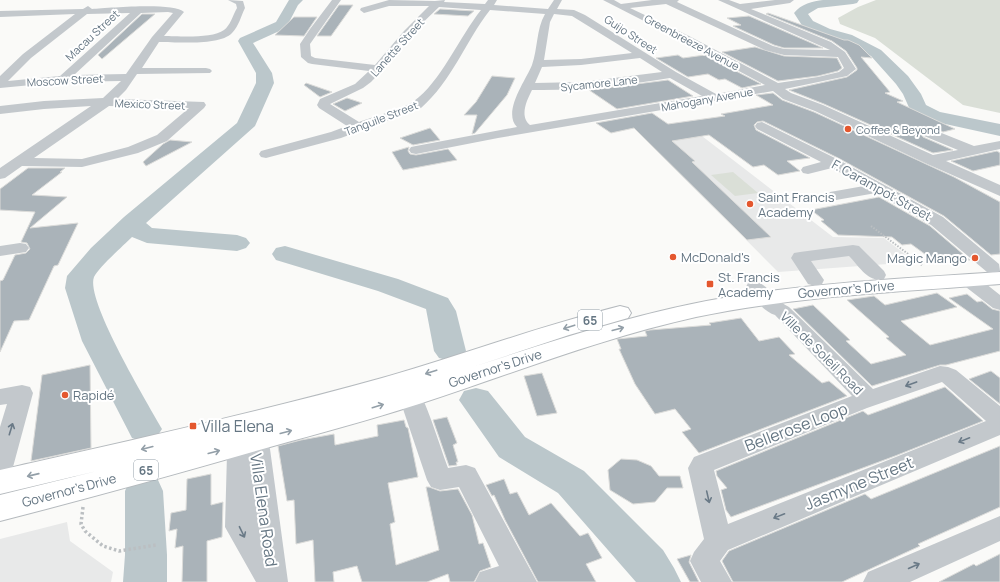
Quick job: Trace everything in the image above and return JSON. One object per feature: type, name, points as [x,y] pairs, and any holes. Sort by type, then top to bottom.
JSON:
[{"type":"main road","name":"Governor's Drive","points":[[765,298],[816,280],[877,275],[998,271]]},
{"type":"main road","name":"Governor's Drive","points":[[0,508],[112,468],[407,389],[588,321],[650,306],[765,298],[844,288],[969,280],[998,271]]},
{"type":"main road","name":"Governor's Drive","points":[[0,482],[112,468]]},
{"type":"street","points":[[0,83],[27,56],[101,0]]},
{"type":"street","points":[[156,39],[203,39],[221,36],[227,33],[241,8],[240,3],[232,0]]},
{"type":"street","points":[[337,0],[317,25],[305,44],[306,57],[312,60],[378,69]]},
{"type":"street","points":[[528,129],[520,123],[518,117],[520,102],[538,64],[545,22],[551,10],[559,0]]},
{"type":"street","name":"Greenbreeze Avenue","points":[[607,0],[686,38],[775,87],[786,96],[819,108],[1000,191]]},
{"type":"street","points":[[622,6],[669,0],[769,48],[784,52],[841,54]]},
{"type":"street","points":[[722,0],[827,44],[841,54]]},
{"type":"street","points":[[738,7],[761,6],[788,0]]},
{"type":"street","name":"Lanette Street","points":[[356,126],[323,105],[324,102],[359,86],[378,69],[407,33],[439,2]]},
{"type":"street","name":"Guijo Street","points":[[364,10],[388,3],[490,3],[551,10],[578,15],[713,98]]},
{"type":"street","name":"Tanguile Street","points":[[266,154],[336,135],[356,126],[417,105],[425,99],[450,66],[469,31],[490,3]]},
{"type":"street","points":[[31,13],[44,4]]},
{"type":"street","points":[[0,14],[169,9],[179,12],[156,39],[122,88],[106,102],[0,175]]},
{"type":"street","name":"Macau Street","points":[[63,79],[138,10]]},
{"type":"street","name":"Mahogany Avenue","points":[[416,150],[445,143],[713,98],[843,74],[850,69],[847,60],[841,54]]},
{"type":"street","points":[[538,64],[575,63],[641,55]]},
{"type":"street","name":"Moscow Street","points":[[0,83],[132,74],[206,71]]},
{"type":"street","name":"Sycamore Lane","points":[[527,86],[558,88],[582,87],[672,74]]},
{"type":"street","name":"Mexico Street","points":[[0,110],[44,105],[106,102],[200,105],[162,138],[133,150],[82,163],[20,162]]},
{"type":"street","name":"F. Carampot Street","points":[[762,126],[834,163],[937,221],[998,271]]},
{"type":"street","points":[[929,133],[971,150]]},
{"type":"street","points":[[930,160],[1000,145]]},
{"type":"street","points":[[808,170],[834,163]]},
{"type":"street","points":[[836,195],[879,188]]},
{"type":"street","points":[[0,251],[20,248]]},
{"type":"street","points":[[816,280],[800,257],[853,250],[877,275]]},
{"type":"street","points":[[969,280],[1000,304]]},
{"type":"street","name":"Ville de Soleil Road","points":[[765,298],[774,313],[864,401]]},
{"type":"street","name":"Bellerose Loop","points":[[718,541],[701,468],[703,464],[864,401],[944,374],[948,374],[1000,419]]},
{"type":"street","points":[[407,389],[440,480],[466,475],[520,578],[490,582]]},
{"type":"street","points":[[0,397],[22,393],[0,467]]},
{"type":"street","name":"Jasmyne Street","points":[[718,541],[1000,425]]},
{"type":"street","name":"Villa Elena Road","points":[[246,433],[239,454],[239,527],[273,582]]},
{"type":"street","points":[[878,582],[1000,528]]},
{"type":"street","points":[[717,582],[704,561],[718,541]]},
{"type":"path","points":[[871,226],[922,265]]},
{"type":"path","points":[[79,501],[83,507],[81,524],[85,530],[103,546],[110,550],[119,551],[156,545]]},
{"type":"shaded area","points":[[876,0],[1000,0],[1000,113],[963,105],[875,38],[840,24],[838,18],[858,7]]},
{"type":"shaded area","name":"Saint Francis Academy","points":[[685,123],[833,237],[884,238],[915,262],[778,272],[636,129]]},
{"type":"shaded area","points":[[733,172],[758,193],[735,196],[711,175]]},
{"type":"shaded area","points":[[67,522],[70,541],[113,572],[111,582],[0,582],[0,539]]},
{"type":"building","points":[[339,5],[353,5],[331,36],[317,36]]},
{"type":"building","points":[[440,9],[474,11],[468,16],[434,14]]},
{"type":"building","points":[[768,13],[859,45],[872,58],[861,57],[890,92],[885,93],[903,101],[897,102],[955,129],[943,132],[934,128],[924,128],[921,132],[923,137],[953,150],[933,153],[824,104],[789,90],[847,77],[857,70],[857,68],[846,51],[832,41],[766,14]]},
{"type":"building","points":[[142,14],[155,14],[102,59],[98,55]]},
{"type":"building","points":[[749,16],[823,48],[784,48],[774,45],[733,26],[741,25],[727,18]]},
{"type":"building","points":[[294,17],[317,17],[304,36],[275,35]]},
{"type":"building","points":[[755,47],[784,56],[837,58],[842,68],[838,71],[818,76],[778,81],[722,52]]},
{"type":"building","points":[[678,55],[683,58],[705,55],[761,84],[742,88],[725,79],[719,80],[708,74],[688,77],[656,58]]},
{"type":"building","points":[[492,76],[515,78],[507,95],[475,133],[472,134],[477,115],[464,115],[476,102]]},
{"type":"building","points":[[668,80],[693,96],[617,109],[589,90]]},
{"type":"building","points":[[306,83],[332,92],[320,97],[304,85]]},
{"type":"building","points":[[773,93],[782,100],[814,112],[954,177],[1000,202],[1000,254],[991,255],[944,216],[840,159],[763,121],[757,122],[754,125],[756,130],[810,158],[787,161],[800,171],[778,175],[764,165],[753,167],[709,135],[672,141],[695,161],[692,162],[771,237],[747,240],[634,128],[611,133],[596,123],[652,113],[668,124],[725,116],[721,114],[773,105],[756,95]]},
{"type":"building","points":[[347,98],[362,103],[345,111],[333,104]]},
{"type":"building","points":[[430,128],[440,140],[413,145],[400,138]]},
{"type":"building","points":[[170,140],[192,142],[146,166],[143,162],[163,144]]},
{"type":"building","points":[[409,147],[408,151],[410,154],[416,155],[448,149],[457,160],[403,170],[392,152]]},
{"type":"building","points":[[997,151],[1000,153],[1000,165],[973,171],[951,161]]},
{"type":"building","points":[[28,168],[65,168],[32,195],[67,197],[30,228],[78,223],[58,265],[54,266],[29,320],[14,321],[0,352],[0,281],[3,280],[15,255],[26,253],[30,249],[27,243],[21,242],[35,212],[0,210],[0,189]]},
{"type":"building","points":[[879,197],[930,226],[970,260],[954,261],[950,257],[933,260],[911,244],[902,245],[892,237],[838,235],[821,221],[824,220],[811,210]]},
{"type":"building","points":[[937,293],[957,307],[901,321],[930,345],[993,329],[949,298],[967,294],[977,302],[982,301],[992,309],[1000,311],[1000,351],[946,365],[940,365],[872,386],[793,309],[813,305],[850,340],[846,341],[871,364],[906,355],[886,338],[889,337],[847,300],[874,296],[885,305]]},
{"type":"building","points":[[741,318],[759,341],[779,337],[795,354],[789,355],[822,383],[829,381],[847,396],[699,453],[682,432],[691,429],[675,409],[655,414],[635,384],[619,349],[621,349],[617,339],[647,336],[645,331],[650,330],[711,325],[709,323]]},
{"type":"building","name":"Rapidé","points":[[90,365],[91,448],[31,461],[42,375]]},
{"type":"building","points":[[991,371],[1000,378],[1000,404],[969,379]]},
{"type":"building","points":[[542,373],[557,413],[537,416],[524,376]]},
{"type":"building","points":[[945,387],[983,421],[895,456],[731,517],[726,510],[721,490],[727,488],[717,476],[716,471],[863,411],[868,415]]},
{"type":"building","points":[[447,417],[457,443],[453,445],[458,462],[456,462],[457,465],[449,466],[433,420]]},
{"type":"building","points":[[404,420],[406,427],[408,428],[418,477],[388,483],[395,522],[390,524],[396,565],[439,550],[426,487],[429,487],[440,491],[458,489],[472,515],[479,544],[483,543],[491,567],[480,571],[474,582],[450,582],[448,574],[427,582],[362,582],[357,566],[333,572],[334,582],[315,582],[313,540],[296,544],[294,500],[287,501],[278,446],[334,434],[335,445],[378,436],[377,425]]},
{"type":"building","points":[[1000,446],[1000,507],[918,544],[920,546],[842,582],[733,582],[722,561],[729,551],[865,494],[871,499]]},
{"type":"building","points":[[621,459],[637,460],[651,466],[659,476],[680,476],[683,488],[667,488],[655,502],[633,504],[610,490],[608,470]]},
{"type":"building","points":[[211,474],[211,505],[223,502],[222,537],[207,541],[207,582],[182,582],[183,546],[175,548],[177,529],[169,531],[171,513],[186,510],[187,479]]},
{"type":"building","points":[[504,479],[510,494],[517,492],[529,515],[551,503],[580,536],[588,533],[602,558],[586,564],[596,582],[538,582],[505,520],[494,495],[492,496],[486,485]]},
{"type":"building","points":[[1000,554],[1000,582],[939,582],[974,564],[976,566]]},
{"type":"building","points":[[691,555],[689,562],[699,582],[690,582],[677,559]]},
{"type":"waterway","points":[[133,222],[245,126],[265,83],[264,73],[245,41],[281,25],[293,3],[297,0]]},
{"type":"waterway","points":[[853,0],[814,5],[801,13],[808,24],[825,32],[847,38],[876,53],[902,80],[912,94],[918,108],[934,116],[1000,130]]},
{"type":"waterway","points":[[133,222],[137,230],[147,235],[237,243]]},
{"type":"waterway","points":[[133,222],[100,254],[81,276],[79,288],[97,341],[144,429]]},
{"type":"waterway","points":[[285,254],[388,285],[438,304],[450,351]]},
{"type":"waterway","points":[[476,400],[512,447],[571,482],[648,564],[659,582]]},
{"type":"waterway","points":[[144,491],[146,555],[145,582]]},
{"type":"place","name":"Coffee & Beyond","points":[[848,129]]},
{"type":"place","name":"Saint Francis Academy","points":[[750,204]]},
{"type":"place","name":"McDonald's","points":[[673,257]]},
{"type":"place","name":"Magic Mango","points":[[975,258]]},
{"type":"place","name":"St. Francis Academy","points":[[710,284]]},
{"type":"place","name":"Rapidé","points":[[65,395]]},
{"type":"place","name":"Villa Elena","points":[[193,426]]}]
